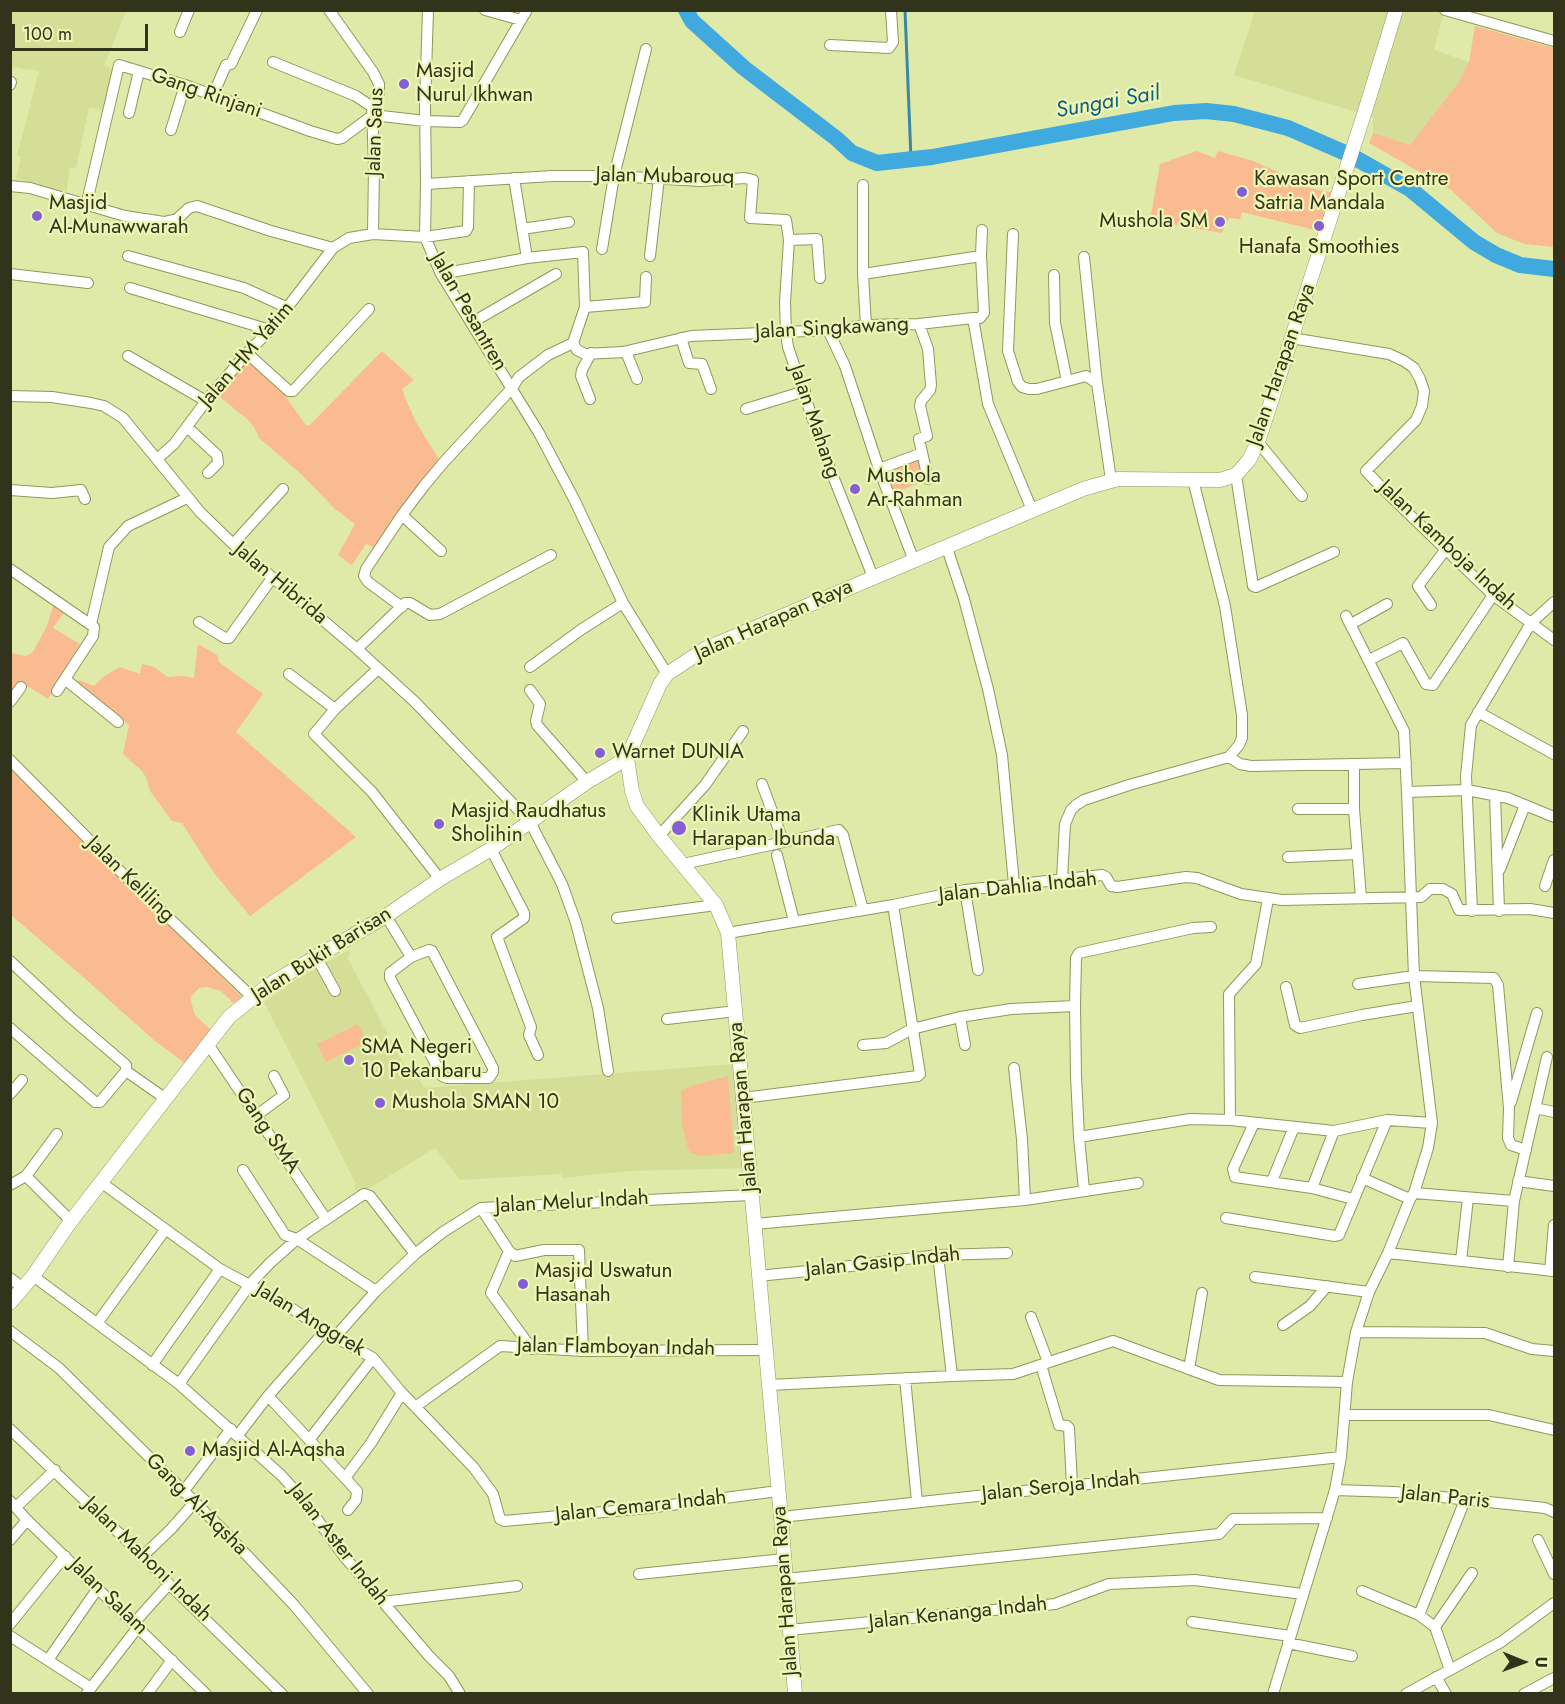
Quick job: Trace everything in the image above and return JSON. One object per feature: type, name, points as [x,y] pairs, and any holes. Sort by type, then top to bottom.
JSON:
[{"type":"main road","name":"Jalan Harapan Raya","points":[[795,1694],[782,1517],[728,933],[716,905],[637,806],[628,775],[627,758],[654,694],[667,674],[705,649],[1083,489],[1111,480],[1127,478],[1220,480],[1236,475],[1249,460],[1258,442],[1396,10]]},
{"type":"main road","name":"Jalan Bukit Barisan","points":[[10,1303],[33,1276],[71,1221],[208,1044],[227,1020],[252,997],[386,916],[627,758]]},
{"type":"street","points":[[180,32],[189,10]]},
{"type":"street","points":[[213,95],[226,65],[231,64],[257,10]]},
{"type":"street","name":"Jalan Saus","points":[[329,10],[377,78],[379,93],[373,111],[373,234]]},
{"type":"street","points":[[428,10],[425,237],[468,230],[469,181]]},
{"type":"street","points":[[273,62],[356,96],[373,111],[425,122],[460,122],[524,15],[485,10]]},
{"type":"street","points":[[830,45],[888,48],[893,42],[891,10]]},
{"type":"street","points":[[1445,10],[1554,41]]},
{"type":"street","points":[[602,249],[614,176],[646,49]]},
{"type":"street","name":"Gang Rinjani","points":[[86,206],[119,65],[185,85],[337,139],[342,138],[373,111]]},
{"type":"street","points":[[129,113],[139,71]]},
{"type":"street","points":[[171,130],[185,85]]},
{"type":"street","name":"Jalan Mubarouq","points":[[426,184],[514,178],[614,176],[701,181],[745,178],[753,180],[750,218],[786,220],[789,240]]},
{"type":"street","points":[[514,178],[527,258]]},
{"type":"street","points":[[650,256],[659,178]]},
{"type":"street","points":[[863,185],[863,274],[866,325]]},
{"type":"street","points":[[11,186],[30,188],[125,216],[168,223],[177,219],[189,208],[198,206],[271,231],[333,248]]},
{"type":"street","points":[[522,229],[569,222]]},
{"type":"street","points":[[981,230],[984,313],[980,318],[973,318],[986,397],[1032,510]]},
{"type":"street","name":"Jalan Pesantren","points":[[333,248],[351,237],[373,234],[425,237],[441,274],[539,433],[574,499],[623,603],[667,674]]},
{"type":"street","points":[[1013,234],[1008,351],[1018,382],[1022,387],[1037,388],[1086,376],[1097,383]]},
{"type":"street","points":[[786,333],[785,302],[789,240],[817,239],[820,278]]},
{"type":"street","name":"Jalan HM Yatim","points":[[157,459],[174,444],[206,401],[270,330],[333,248]]},
{"type":"street","points":[[402,607],[368,582],[364,576],[366,569],[402,515],[444,462],[512,388],[519,377],[548,355],[573,342],[585,307],[583,252],[527,258],[441,274]]},
{"type":"street","points":[[128,256],[244,288],[288,308]]},
{"type":"street","points":[[863,274],[981,256]]},
{"type":"street","points":[[1084,257],[1097,383],[1111,480]]},
{"type":"street","points":[[10,274],[88,283]]},
{"type":"street","points":[[472,322],[556,274]]},
{"type":"street","points":[[1054,275],[1055,323],[1067,381]]},
{"type":"street","points":[[585,307],[644,303],[646,276]]},
{"type":"street","points":[[130,288],[270,330]]},
{"type":"street","points":[[247,353],[289,392],[292,391],[369,309]]},
{"type":"street","name":"Jalan Singkawang","points":[[591,353],[626,352],[681,338],[734,333],[786,333],[973,318]]},
{"type":"street","points":[[919,324],[927,349],[931,385],[920,406],[927,436],[919,440],[928,479]]},
{"type":"street","points":[[828,330],[845,366],[879,469],[914,561]]},
{"type":"street","name":"Jalan Mahang","points":[[786,333],[826,461],[873,577]]},
{"type":"street","points":[[681,338],[689,363],[702,364],[711,389]]},
{"type":"street","name":"Jalan Kamboja Indah","points":[[1291,338],[1389,354],[1404,360],[1414,368],[1424,391],[1422,406],[1416,420],[1366,471],[1493,595],[1554,640]]},
{"type":"street","points":[[573,342],[581,353],[591,353],[581,376],[590,399]]},
{"type":"street","points":[[626,352],[637,379]]},
{"type":"street","points":[[129,356],[206,401]]},
{"type":"street","points":[[746,409],[805,391]]},
{"type":"street","name":"Jalan Hibrida","points":[[10,396],[52,397],[104,406],[123,418],[187,498],[233,544],[357,649],[415,702],[530,822],[562,884],[576,923],[598,1008],[609,1071]]},
{"type":"street","points":[[187,427],[217,455],[218,463],[208,472]]},
{"type":"street","points":[[1258,442],[1302,496]]},
{"type":"street","points":[[879,469],[922,453]]},
{"type":"street","points":[[1236,475],[1253,586],[1334,552]]},
{"type":"street","points":[[1062,879],[1065,824],[1071,810],[1076,805],[1084,800],[1129,785],[1229,757],[1242,738],[1242,715],[1223,597],[1192,480]]},
{"type":"street","points":[[233,544],[283,489]]},
{"type":"street","points":[[10,490],[52,494],[81,490],[85,499]]},
{"type":"street","points":[[91,624],[109,547],[128,526],[187,498]]},
{"type":"street","points":[[402,515],[441,551]]},
{"type":"street","points":[[947,548],[964,599],[988,689],[1002,755],[1014,885]]},
{"type":"street","points":[[1431,605],[1418,586],[1446,549]]},
{"type":"street","points":[[357,649],[405,603],[410,603],[427,613],[440,614],[550,555]]},
{"type":"street","points":[[10,569],[94,627],[94,633],[57,691]]},
{"type":"street","points":[[199,622],[225,638],[229,638],[272,579]]},
{"type":"street","points":[[1369,660],[1403,643],[1426,684],[1433,685],[1493,595]]},
{"type":"street","points":[[1554,602],[1531,623],[1478,712],[1470,729],[1467,759],[1472,911],[1530,909],[1554,913]]},
{"type":"street","points":[[530,667],[582,629],[623,603]]},
{"type":"street","points":[[1273,1694],[1335,1490],[1341,1457],[1347,1382],[1356,1332],[1369,1292],[1412,1196],[1428,1148],[1432,1123],[1414,976],[1404,731],[1349,620],[1386,604]]},
{"type":"street","points":[[378,669],[335,709],[314,734],[372,792],[440,879]]},
{"type":"street","points":[[289,674],[335,709]]},
{"type":"street","points":[[66,680],[118,722]]},
{"type":"street","points":[[10,702],[21,687]]},
{"type":"street","points":[[530,690],[540,704],[537,725],[588,782]]},
{"type":"street","points":[[1478,712],[1554,754]]},
{"type":"street","points":[[659,836],[705,785],[743,731]]},
{"type":"street","points":[[1229,757],[1240,764],[1251,766],[1406,763]]},
{"type":"street","name":"Jalan Keliling","points":[[10,760],[122,873],[252,997]]},
{"type":"street","points":[[1354,764],[1354,809],[1361,898]]},
{"type":"street","points":[[762,784],[783,841]]},
{"type":"street","points":[[1407,792],[1467,790],[1495,795],[1554,818]]},
{"type":"street","points":[[1495,795],[1499,910]]},
{"type":"street","points":[[1498,873],[1525,805]]},
{"type":"street","points":[[1298,809],[1354,809]]},
{"type":"street","points":[[683,864],[783,841],[842,831],[863,910]]},
{"type":"street","points":[[491,849],[524,913],[524,918],[498,937],[531,1027],[529,1035],[538,1055]]},
{"type":"street","points":[[1288,857],[1358,854]]},
{"type":"street","points":[[777,855],[794,921]]},
{"type":"street","points":[[1545,886],[1554,860]]},
{"type":"street","name":"Jalan Dahlia Indah","points":[[728,933],[965,890],[1102,875],[1106,877],[1111,886],[1117,887],[1186,877],[1197,878],[1240,894],[1268,899],[1423,897],[1432,889],[1443,889],[1452,894],[1459,910],[1472,911]]},
{"type":"street","points":[[965,890],[978,970]]},
{"type":"street","points":[[1230,1120],[1230,994],[1256,964],[1268,899]]},
{"type":"street","points":[[617,918],[716,905]]},
{"type":"street","points":[[743,1098],[918,1076],[920,1070],[892,905]]},
{"type":"street","points":[[386,916],[411,957]]},
{"type":"street","points":[[1084,1190],[1076,1077],[1076,958],[1079,953],[1193,928],[1211,927]]},
{"type":"street","points":[[432,951],[493,1068],[489,1078],[442,1076],[390,978],[390,973],[411,957],[432,951]]},
{"type":"street","points":[[317,958],[336,991]]},
{"type":"street","points":[[10,962],[126,1065],[126,1071],[100,1102],[94,1102],[10,1028]]},
{"type":"street","points":[[1358,984],[1414,976],[1491,978],[1497,981],[1509,1108],[1509,1142],[1526,1150]]},
{"type":"street","points":[[1286,987],[1295,1024],[1300,1028],[1362,1014],[1417,1006]]},
{"type":"street","points":[[863,1045],[886,1043],[912,1029],[960,1017],[1011,1009],[1076,1006]]},
{"type":"street","points":[[667,1019],[736,1011]]},
{"type":"street","points":[[1509,1108],[1537,1013]]},
{"type":"street","points":[[960,1017],[965,1045]]},
{"type":"street","name":"Gang SMA","points":[[208,1044],[326,1219]]},
{"type":"street","points":[[1508,1267],[1514,1201],[1547,1058]]},
{"type":"street","points":[[1014,1068],[1022,1140],[1025,1200]]},
{"type":"street","points":[[126,1071],[166,1099]]},
{"type":"street","points":[[257,1115],[284,1095],[274,1076]]},
{"type":"street","points":[[10,1094],[22,1080]]},
{"type":"street","points":[[1535,1108],[1554,1112]]},
{"type":"street","points":[[1079,1137],[1177,1120],[1230,1120],[1334,1131],[1387,1120],[1432,1123]]},
{"type":"street","points":[[1226,1218],[1337,1235],[1340,1233],[1387,1120]]},
{"type":"street","points":[[1254,1123],[1233,1169],[1238,1178],[1312,1188],[1353,1199]]},
{"type":"street","points":[[1272,1181],[1294,1127]]},
{"type":"street","points":[[1312,1188],[1334,1131]]},
{"type":"street","points":[[10,1185],[26,1176],[57,1134]]},
{"type":"street","points":[[243,1170],[285,1235],[297,1239],[376,1291]]},
{"type":"street","points":[[26,1176],[71,1221]]},
{"type":"street","points":[[1362,1178],[1412,1196],[1514,1201]]},
{"type":"street","points":[[1518,1182],[1554,1186]]},
{"type":"street","name":"Jalan Anggrek","points":[[102,1183],[220,1269],[250,1284],[373,1358],[402,1393],[474,1468],[493,1494],[498,1516],[504,1521]]},
{"type":"street","points":[[754,1224],[1025,1200],[1138,1183]]},
{"type":"street","points":[[179,1384],[250,1284],[270,1263],[297,1239],[364,1194],[369,1194],[416,1254]]},
{"type":"street","name":"Jalan Melur Indah","points":[[183,1492],[234,1432],[330,1334],[416,1254],[443,1232],[481,1208],[751,1195]]},
{"type":"street","points":[[1461,1261],[1468,1198]]},
{"type":"street","points":[[481,1208],[509,1251],[515,1256],[544,1250],[579,1250],[583,1351]]},
{"type":"street","points":[[1388,1253],[1552,1271],[1554,1225]]},
{"type":"street","points":[[98,1322],[165,1230]]},
{"type":"street","points":[[509,1251],[491,1293],[532,1349]]},
{"type":"street","name":"Jalan Gasip Indah","points":[[758,1276],[938,1255],[1007,1253]]},
{"type":"street","points":[[938,1255],[952,1376]]},
{"type":"street","points":[[152,1365],[220,1269]]},
{"type":"street","name":"Jalan Aster Indah","points":[[33,1276],[179,1384],[292,1486],[343,1555],[449,1676],[460,1694]]},
{"type":"street","points":[[1255,1277],[1369,1292]]},
{"type":"street","points":[[10,1278],[23,1288]]},
{"type":"street","points":[[1283,1324],[1310,1306],[1327,1287]]},
{"type":"street","points":[[1189,1369],[1202,1293]]},
{"type":"street","points":[[1031,1317],[1059,1425],[1069,1428],[1072,1485]]},
{"type":"street","name":"Gang Al-Aqsha","points":[[10,1331],[59,1368],[221,1528],[294,1605],[368,1694]]},
{"type":"street","points":[[1356,1332],[1485,1333],[1532,1349],[1554,1351]]},
{"type":"street","points":[[769,1385],[1013,1374],[1113,1341],[1223,1380],[1347,1382]]},
{"type":"street","name":"Jalan Flamboyan Indah","points":[[415,1407],[500,1346],[583,1351],[765,1350]]},
{"type":"street","points":[[309,1440],[373,1358]]},
{"type":"street","points":[[905,1378],[917,1502]]},
{"type":"street","points":[[345,1478],[371,1443],[402,1393]]},
{"type":"street","points":[[268,1396],[357,1491],[356,1500],[348,1510]]},
{"type":"street","points":[[1345,1415],[1489,1415],[1554,1430]]},
{"type":"street","name":"Jalan Mahoni Indah","points":[[10,1428],[282,1694]]},
{"type":"street","name":"Jalan Seroja Indah","points":[[782,1517],[1341,1457]]},
{"type":"street","points":[[13,1504],[55,1470]]},
{"type":"street","name":"Jalan Paris","points":[[1335,1490],[1395,1492],[1545,1508],[1554,1512]]},
{"type":"street","name":"Jalan Cemara Indah","points":[[504,1521],[648,1508],[778,1491]]},
{"type":"street","points":[[1419,1615],[1465,1500]]},
{"type":"street","points":[[143,1556],[169,1532],[194,1503]]},
{"type":"street","name":"Jalan Salam","points":[[13,1504],[203,1692]]},
{"type":"street","points":[[786,1579],[1219,1534],[1233,1519],[1327,1518]]},
{"type":"street","points":[[10,1540],[27,1520]]},
{"type":"street","points":[[1538,1540],[1554,1574]]},
{"type":"street","points":[[10,1624],[65,1556]]},
{"type":"street","points":[[639,1575],[784,1559]]},
{"type":"street","points":[[1435,1627],[1472,1572]]},
{"type":"street","name":"Jalan Kenanga Indah","points":[[789,1630],[1055,1605],[1108,1584],[1195,1580],[1302,1594]]},
{"type":"street","points":[[10,1636],[48,1660],[89,1691],[136,1625],[169,1584]]},
{"type":"street","points":[[382,1602],[517,1586]]},
{"type":"street","points":[[48,1660],[98,1588]]},
{"type":"street","points":[[1362,1591],[1419,1615],[1435,1627],[1450,1670]]},
{"type":"street","points":[[1406,1694],[1506,1639],[1554,1603]]},
{"type":"street","points":[[1192,1622],[1289,1639],[1352,1656]]},
{"type":"street","points":[[147,1694],[172,1660]]},
{"type":"street","points":[[1436,1677],[1445,1693]]},
{"type":"street","points":[[1524,1694],[1554,1678]]},
{"type":"shaded area","points":[[11,11],[126,11],[104,65],[116,70],[106,111],[89,107],[76,168],[70,168],[66,194],[16,178],[21,157],[17,156],[39,71],[11,67]]},
{"type":"shaded area","points":[[1255,11],[1444,11],[1434,50],[1469,62],[1458,83],[1410,145],[1373,133],[1373,117],[1234,75]]},
{"type":"shaded area","points":[[1475,26],[1554,48],[1554,247],[1524,244],[1497,233],[1451,190],[1369,143],[1373,133],[1410,145],[1458,83],[1469,62]]},
{"type":"shaded area","name":"Kawasan Sport Centre Satria Mandala","points":[[1197,151],[1215,158],[1218,151],[1253,161],[1297,180],[1295,185],[1334,193],[1323,232],[1242,212],[1240,219],[1229,218],[1222,233],[1150,220],[1160,164]]},
{"type":"shaded area","points":[[382,351],[414,380],[402,389],[416,422],[440,461],[375,548],[366,544],[352,565],[338,555],[355,524],[335,509],[299,472],[259,438],[247,419],[215,393],[246,356],[275,381],[305,424],[309,426]]},
{"type":"shaded area","points":[[920,458],[927,480],[891,494],[883,471]]},
{"type":"shaded area","points":[[55,600],[67,609],[53,628],[80,644],[48,699],[22,683],[11,696],[11,653],[26,656],[33,652],[47,626]]},
{"type":"shaded area","points":[[198,644],[217,655],[219,662],[263,694],[236,732],[356,837],[250,916],[214,873],[182,823],[172,821],[150,791],[146,777],[141,770],[123,754],[129,725],[77,682],[79,680],[94,686],[103,677],[120,667],[140,674],[142,664],[154,667],[168,677],[194,678]]},
{"type":"shaded area","points":[[10,763],[242,997],[233,1003],[221,991],[207,987],[199,988],[190,998],[195,1015],[211,1030],[186,1064],[155,1041],[11,915]]},
{"type":"shaded area","points":[[349,950],[350,954],[347,957],[405,1067],[412,1065],[424,1088],[735,1064],[745,1168],[629,1171],[562,1178],[561,1174],[460,1180],[435,1148],[358,1195],[354,1186],[356,1184],[264,1002],[299,978]]},
{"type":"shaded area","points":[[358,1024],[367,1042],[326,1062],[317,1044]]},
{"type":"shaded area","points":[[728,1076],[734,1153],[701,1156],[691,1153],[682,1124],[681,1091]]},
{"type":"waterway","name":"Sungai Sail","points":[[686,10],[692,21],[744,68],[852,153],[877,163],[932,157],[1174,113],[1206,111],[1234,114],[1288,128],[1350,155],[1410,189],[1474,242],[1496,255],[1520,265],[1554,269]]},
{"type":"waterway","points":[[905,10],[911,159]]},
{"type":"place","name":"Masjid Nurul Ikhwan","points":[[404,84]]},
{"type":"place","name":"Kawasan Sport Centre Satria Mandala","points":[[1242,192]]},
{"type":"place","name":"Masjid Al-Munawwarah","points":[[37,216]]},
{"type":"place","name":"Mushola SM","points":[[1220,222]]},
{"type":"place","name":"Hanafa Smoothies","points":[[1319,226]]},
{"type":"place","name":"Mushola Ar-Rahman","points":[[855,489]]},
{"type":"place","name":"Warnet DUNIA","points":[[600,753]]},
{"type":"place","name":"Masjid Raudhatus Sholihin","points":[[439,824]]},
{"type":"place","name":"Klinik Utama Harapan Ibunda","points":[[679,828]]},
{"type":"place","name":"SMA Negeri 10 Pekanbaru","points":[[349,1060]]},
{"type":"place","name":"Mushola SMAN 10","points":[[380,1103]]},
{"type":"place","name":"Masjid Uswatun Hasanah","points":[[523,1284]]},
{"type":"place","name":"Masjid Al-Aqsha","points":[[190,1451]]}]
